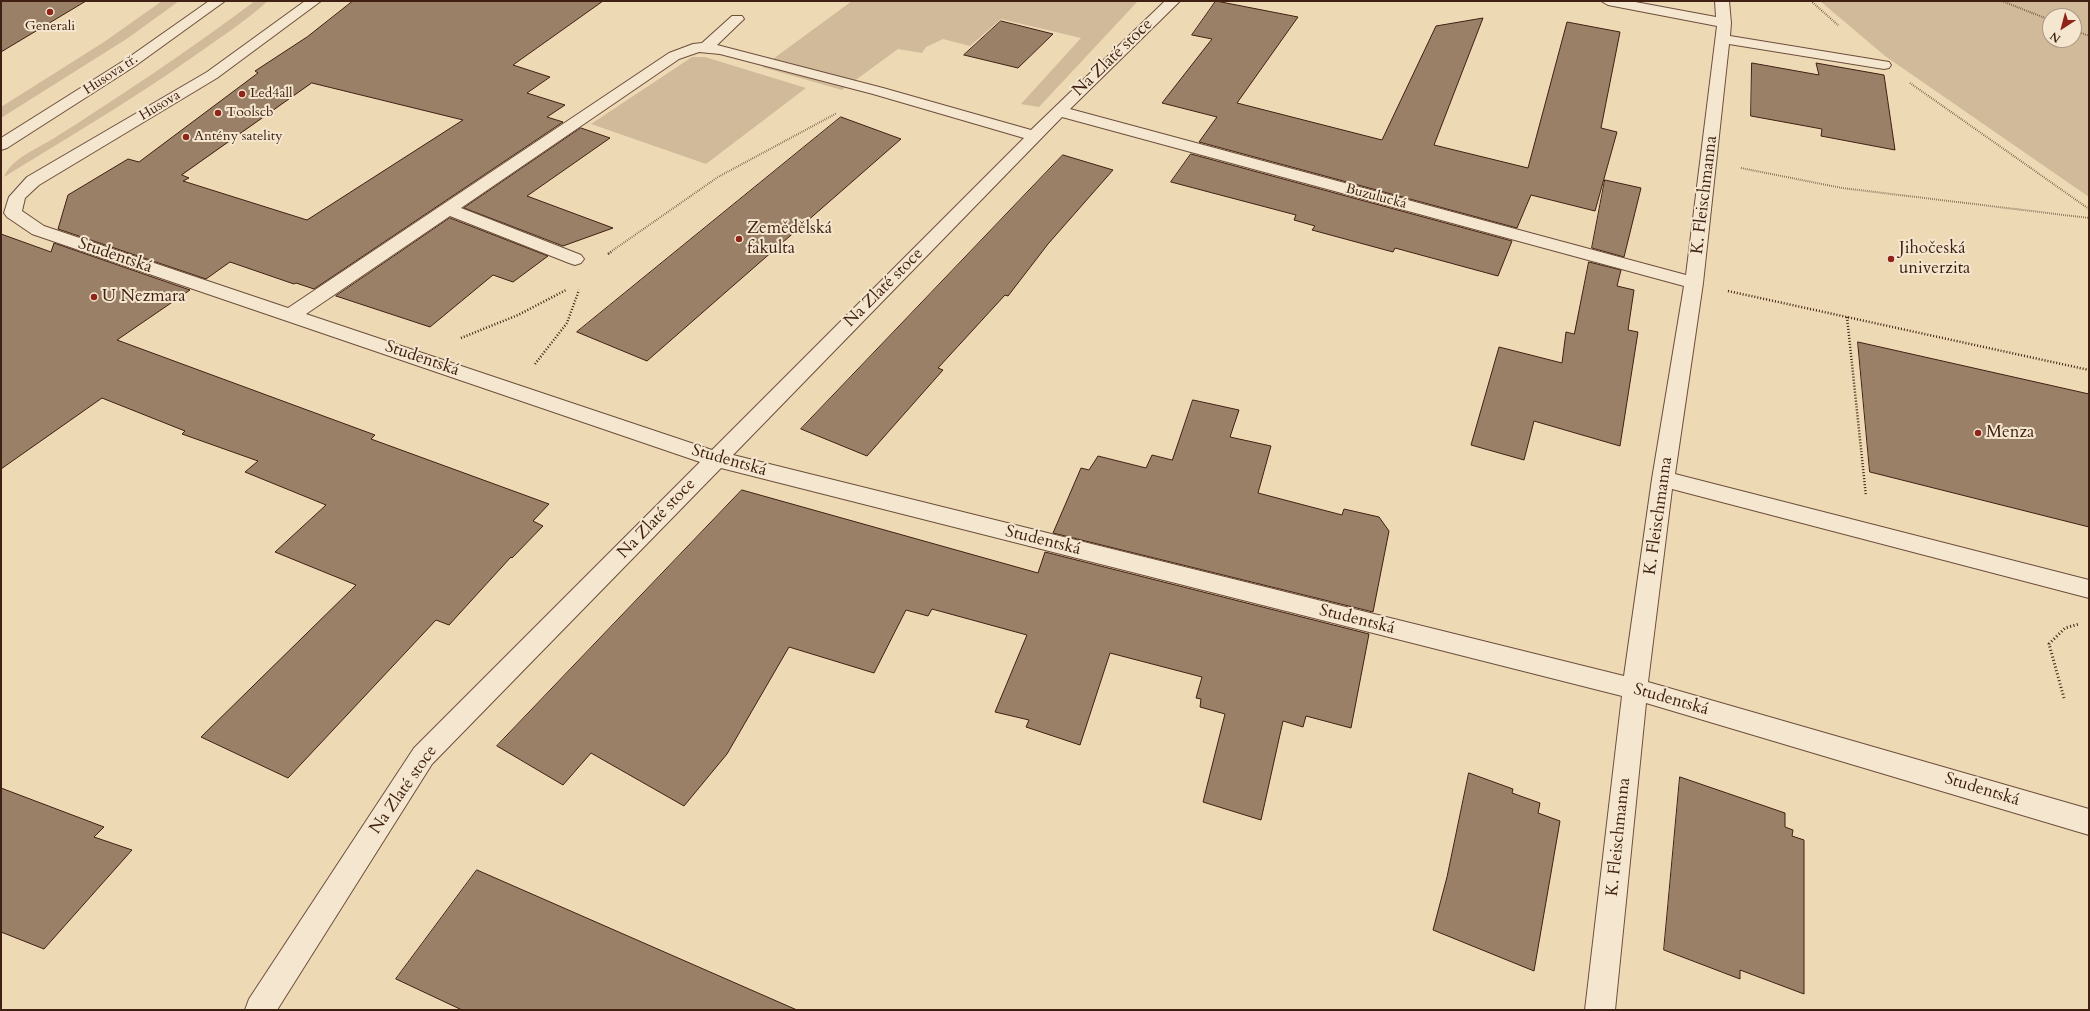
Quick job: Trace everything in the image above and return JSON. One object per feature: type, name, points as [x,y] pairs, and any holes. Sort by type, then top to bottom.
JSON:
[{"type":"street","name":"Husova tř.","points":[[1,145],[130,63],[218,1]]},
{"type":"street","name":"Husova","points":[[13,213],[17,197],[33,181],[212,75],[314,1]]},
{"type":"street","name":"Na Zlaté stoce","points":[[260,1010],[423,756],[1059,111],[1172,1]]},
{"type":"street","points":[[1608,1],[1723,31],[1884,65]]},
{"type":"street","name":"K. Fleischmanna","points":[[1600,1010],[1635,690],[1663,479],[1694,283],[1709,161],[1723,31],[1722,1]]},
{"type":"street","points":[[705,48],[737,19]]},
{"type":"street","points":[[290,315],[674,56],[698,47],[721,50],[878,90],[1035,136]]},
{"type":"street","name":"Buzulucká","points":[[1059,111],[1694,283]]},
{"type":"street","points":[[448,209],[576,259]]},
{"type":"street","name":"Studentská","points":[[13,213],[38,230],[716,459],[1635,690],[2089,822]]},
{"type":"street","points":[[1663,479],[2089,589]]},
{"type":"path","points":[[1811,1],[1884,65],[2089,209]]},
{"type":"path","points":[[2002,1],[2042,17]]},
{"type":"path","points":[[603,258],[718,177],[878,90]]},
{"type":"path","points":[[1709,161],[1842,188],[1914,198],[2089,218]]},
{"type":"path","points":[[1694,283],[2089,370]]},
{"type":"path","points":[[414,357],[518,315],[569,288]]},
{"type":"path","points":[[514,391],[568,323],[580,288]]},
{"type":"path","points":[[1848,317],[1869,533]]},
{"type":"path","points":[[2064,698],[2049,644],[2065,628],[2083,623]]},
{"type":"shaded area","points":[[162,1],[179,1],[128,38],[1,118],[1,107],[104,42]]},
{"type":"shaded area","points":[[255,1],[268,1],[233,29],[150,86],[4,177],[7,171],[18,160],[129,90]]},
{"type":"shaded area","points":[[852,1],[1138,1],[1039,107],[1021,104],[1081,38],[1001,19],[970,46],[943,39],[926,47],[922,53],[898,49],[842,90],[762,67]]},
{"type":"shaded area","points":[[1820,1],[2089,1],[2089,197],[1885,56]]},
{"type":"shaded area","points":[[692,57],[705,57],[806,88],[706,164],[591,124]]},
{"type":"building","points":[[1,1],[86,1],[1,52]]},
{"type":"building","points":[[353,1],[603,1],[513,65],[550,77],[527,93],[565,105],[547,117],[563,122],[314,289],[296,283],[294,284],[230,262],[206,279],[58,229],[68,195],[128,159],[139,162],[258,73],[255,71],[307,37]],"holes":[[[312,83],[463,120],[307,220],[183,181],[189,178],[182,175]]]},
{"type":"building","points":[[1216,1],[1298,17],[1237,103],[1382,140],[1436,26],[1483,18],[1434,145],[1528,168],[1567,22],[1620,32],[1601,128],[1617,132],[1595,211],[1531,195],[1517,228],[1199,142],[1217,117],[1162,103],[1212,39],[1192,35]]},
{"type":"building","points":[[1001,21],[1053,34],[1018,68],[964,55]]},
{"type":"building","points":[[1752,63],[1819,75],[1816,63],[1884,75],[1895,150],[1821,136],[1822,129],[1751,116]]},
{"type":"building","name":"Zemědělská fakulta","points":[[841,117],[901,139],[647,361],[577,332]]},
{"type":"building","points":[[581,128],[610,138],[527,196],[613,228],[563,246],[464,208]]},
{"type":"building","points":[[1191,154],[1512,241],[1498,276],[1395,248],[1393,252],[1312,230],[1315,226],[1294,220],[1296,215],[1171,182]]},
{"type":"building","points":[[1063,155],[1113,170],[1048,244],[1008,296],[1005,295],[938,368],[943,370],[867,456],[801,429]]},
{"type":"building","points":[[1605,180],[1641,188],[1624,257],[1592,248]]},
{"type":"building","points":[[450,218],[548,256],[513,282],[493,275],[430,327],[336,296]]},
{"type":"building","points":[[1,234],[51,252],[54,243],[190,290],[117,340],[375,435],[371,439],[549,504],[533,521],[543,526],[512,558],[511,557],[449,625],[436,620],[288,778],[201,737],[356,585],[275,552],[326,505],[245,472],[258,461],[182,434],[185,431],[102,398],[1,469]]},
{"type":"building","points":[[1589,262],[1621,270],[1617,286],[1634,290],[1628,330],[1638,332],[1620,446],[1534,421],[1524,460],[1471,445],[1499,347],[1562,363],[1566,332],[1574,334]]},
{"type":"building","name":"Menza","points":[[1858,342],[2089,394],[2089,527],[1870,472]]},
{"type":"building","points":[[1193,400],[1239,410],[1230,437],[1271,446],[1258,493],[1342,515],[1344,509],[1379,517],[1389,531],[1373,612],[1053,533],[1081,468],[1089,470],[1098,456],[1146,468],[1152,455],[1172,460]]},
{"type":"building","points":[[742,490],[1038,573],[1045,552],[1369,634],[1351,728],[1306,716],[1303,727],[1283,721],[1261,820],[1203,802],[1225,714],[1200,707],[1201,699],[1196,698],[1202,677],[1110,653],[1080,745],[1026,727],[1029,720],[995,712],[1027,635],[932,609],[928,616],[906,610],[874,673],[789,647],[727,754],[684,806],[591,753],[563,785],[497,746]]},
{"type":"building","points":[[1469,773],[1513,789],[1512,793],[1540,803],[1538,813],[1560,821],[1534,971],[1433,930],[1447,877]]},
{"type":"building","points":[[1680,777],[1785,813],[1785,827],[1793,830],[1792,836],[1804,840],[1804,994],[1740,970],[1740,979],[1664,950]]},
{"type":"building","points":[[1,788],[104,827],[94,837],[132,850],[44,949],[1,932]]},
{"type":"building","points":[[477,870],[797,1010],[462,1010],[396,979]]},
{"type":"place","name":"Generali","points":[[50,12]]},
{"type":"place","name":"Led4all","points":[[242,94]]},
{"type":"place","name":"Toolscb","points":[[218,113]]},
{"type":"place","name":"Antény satelity","points":[[186,137]]},
{"type":"place","name":"Zemědělská fakulta","points":[[739,239]]},
{"type":"place","name":"Jihočeská univerzita","points":[[1891,259]]},
{"type":"place","name":"U Nezmara","points":[[94,297]]},
{"type":"place","name":"Menza","points":[[1978,433]]}]
